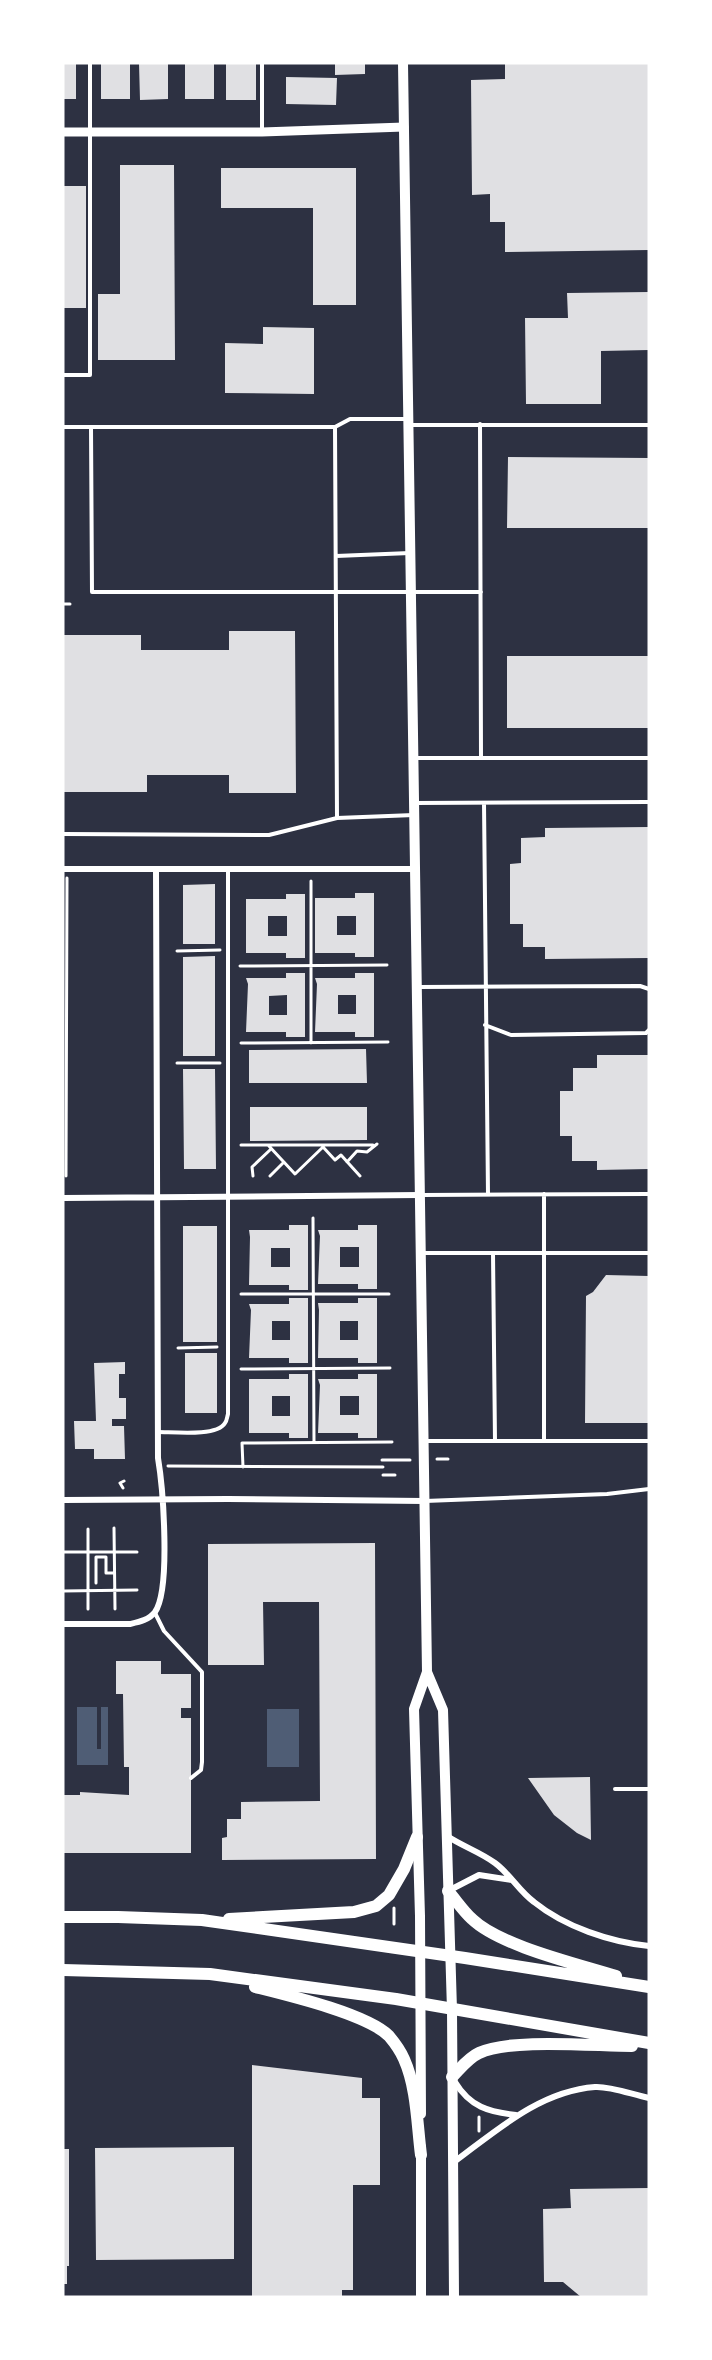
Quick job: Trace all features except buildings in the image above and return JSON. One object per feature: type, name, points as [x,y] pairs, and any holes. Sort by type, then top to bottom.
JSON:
[{"type":"highway","points":[[63,1917],[202,1920],[354,1912],[376,1906],[389,1894],[404,1869],[417,1837]]},
{"type":"highway","points":[[448,1891],[472,1920],[490,1932],[514,1943],[649,1987]]},
{"type":"highway","points":[[202,1920],[649,1987]]},
{"type":"highway","points":[[63,1970],[210,1974],[421,2003],[649,2045]]},
{"type":"highway","points":[[210,1974],[322,2005],[362,2021],[388,2035],[404,2059],[414,2095],[421,2155]]},
{"type":"highway","points":[[452,2077],[476,2054],[493,2048],[544,2045],[649,2045]]},
{"type":"main road","points":[[403,63],[427,1672],[414,1709],[421,2003],[421,2297]]},
{"type":"main road","points":[[427,1672],[443,1710],[452,2010],[454,2297]]},
{"type":"street","points":[[63,132],[262,132],[404,128]]},
{"type":"street","points":[[65,872],[228,868],[416,869]]},
{"type":"street","points":[[63,1624],[130,1624],[149,1618],[154,1612],[163,1589],[163,1500],[158,1458],[156,869]]},
{"type":"street","points":[[63,1197],[421,1195]]},
{"type":"street","points":[[63,1500],[424,1501]]},
{"type":"street","points":[[447,1836],[496,1864],[534,1903],[574,1926],[633,1944],[649,1946]]},
{"type":"street","points":[[448,1891],[479,1875],[512,1881]]},
{"type":"street","points":[[452,2077],[462,2093],[475,2105],[489,2112],[517,2115]]},
{"type":"street","points":[[454,2162],[517,2115],[568,2092],[597,2087],[649,2098]]},
{"type":"lane","points":[[63,375],[90,375],[90,63]]},
{"type":"lane","points":[[262,63],[262,132]]},
{"type":"lane","points":[[63,427],[335,427],[350,420],[480,424],[649,425]]},
{"type":"lane","points":[[480,424],[481,758]]},
{"type":"lane","points":[[91,427],[92,592],[336,594],[481,592]]},
{"type":"lane","points":[[335,427],[336,818]]},
{"type":"lane","points":[[336,556],[410,553]]},
{"type":"lane","points":[[414,758],[649,758]]},
{"type":"lane","points":[[63,834],[269,836],[336,818],[415,809],[484,803],[649,802]]},
{"type":"lane","points":[[484,803],[485,1025],[489,1194]]},
{"type":"lane","points":[[158,1432],[208,1432],[218,1429],[225,1424],[229,1404],[228,868]]},
{"type":"lane","points":[[418,987],[640,986],[649,989]]},
{"type":"lane","points":[[485,1025],[511,1035],[646,1033],[649,1030]]},
{"type":"lane","points":[[544,1194],[544,1442]]},
{"type":"lane","points":[[421,1195],[649,1194]]},
{"type":"lane","points":[[422,1253],[649,1253]]},
{"type":"lane","points":[[493,1253],[495,1441]]},
{"type":"lane","points":[[423,1441],[649,1441]]},
{"type":"lane","points":[[424,1501],[607,1494],[649,1489]]},
{"type":"lane","points":[[154,1612],[164,1631],[202,1672],[202,1762],[201,1770],[191,1778]]},
{"type":"lane","points":[[615,1789],[649,1789]]},
{"type":"path","points":[[63,604],[70,604]]},
{"type":"path","points":[[65,872],[66,1176]]},
{"type":"path","points":[[311,881],[311,1043]]},
{"type":"path","points":[[177,951],[228,950]]},
{"type":"path","points":[[240,966],[387,965]]},
{"type":"path","points":[[241,1043],[388,1042]]},
{"type":"path","points":[[177,1064],[228,1063]]},
{"type":"path","points":[[241,1145],[269,1147],[375,1144],[367,1152],[357,1151],[347,1162]]},
{"type":"path","points":[[269,1147],[295,1175],[323,1147],[335,1161],[341,1155],[360,1176]]},
{"type":"path","points":[[254,1176],[252,1167],[269,1147]]},
{"type":"path","points":[[270,1176],[284,1162]]},
{"type":"path","points":[[313,1218],[314,1442]]},
{"type":"path","points":[[241,1294],[389,1294]]},
{"type":"path","points":[[178,1348],[228,1347]]},
{"type":"path","points":[[241,1369],[390,1368]]},
{"type":"path","points":[[243,1467],[242,1443],[392,1442]]},
{"type":"path","points":[[382,1460],[395,1460]]},
{"type":"path","points":[[171,1466],[383,1467]]},
{"type":"path","points":[[383,1475],[395,1475]]},
{"type":"path","points":[[114,1528],[115,1609]]},
{"type":"path","points":[[88,1529],[88,1609]]},
{"type":"path","points":[[63,1552],[137,1552]]},
{"type":"path","points":[[96,1583],[96,1557],[106,1557],[106,1573],[114,1573]]},
{"type":"path","points":[[63,1591],[137,1590]]},
{"type":"path","points":[[394,1906],[397,1916],[394,1924]]},
{"type":"path","points":[[479,2117],[479,2131]]},
{"type":"water","points":[[77,1707],[97,1707],[97,1749],[101,1749],[101,1707],[108,1707],[108,1765],[77,1765]]},
{"type":"water","points":[[267,1709],[299,1709],[299,1767],[267,1767]]}]
